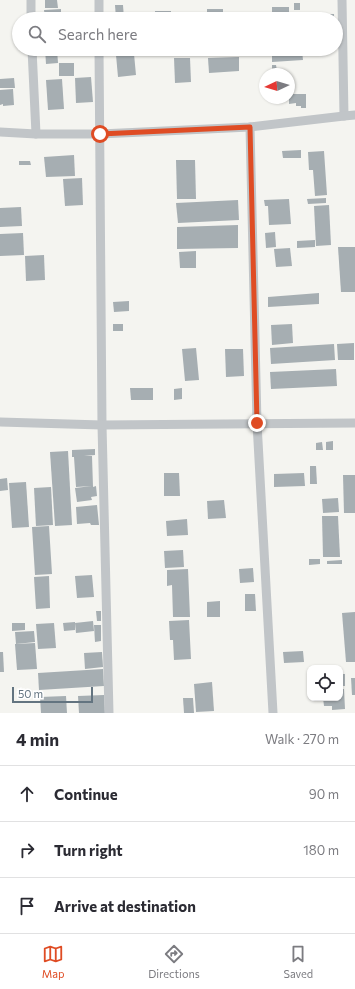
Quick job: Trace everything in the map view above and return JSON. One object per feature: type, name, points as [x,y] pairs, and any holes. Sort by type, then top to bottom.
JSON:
[{"type":"street","points":[[30,0],[31,12]]},
{"type":"street","points":[[99,0],[99,12]]},
{"type":"street","points":[[342,0],[342,12]]},
{"type":"street","points":[[32,56],[36,134]]},
{"type":"street","points":[[99,56],[102,425],[109,713]]},
{"type":"street","points":[[343,56],[344,116]]},
{"type":"street","points":[[0,132],[36,134],[100,134],[250,127],[355,115]]},
{"type":"street","points":[[250,127],[257,423],[273,713]]},
{"type":"street","points":[[0,422],[102,425],[355,423]]},
{"type":"building","points":[[45,0],[57,0],[58,8],[45,8]]},
{"type":"building","points":[[294,3],[300,3],[300,10],[294,10]]},
{"type":"building","points":[[115,5],[123,5],[124,12],[116,12]]},
{"type":"building","points":[[272,7],[289,7],[289,12],[272,12]]},
{"type":"building","points":[[61,9],[61,12],[44,12],[44,10]]},
{"type":"building","points":[[207,9],[223,9],[223,12],[207,12]]},
{"type":"building","points":[[155,11],[171,11],[171,12]]},
{"type":"building","points":[[45,56],[58,56],[58,63],[46,64]]},
{"type":"building","points":[[116,56],[134,56],[136,75],[118,77]]},
{"type":"building","points":[[272,56],[303,56],[303,60],[272,62]]},
{"type":"building","points":[[239,57],[239,71],[209,73],[208,58]]},
{"type":"building","points":[[174,58],[190,58],[191,82],[175,83]]},
{"type":"building","points":[[59,63],[74,63],[74,76],[59,76]]},
{"type":"building","points":[[272,65],[276,65],[276,68],[272,68]]},
{"type":"building","points":[[91,77],[93,102],[76,103],[75,78]]},
{"type":"building","points":[[14,78],[15,88],[0,88],[0,79]]},
{"type":"building","points":[[62,79],[64,109],[48,110],[46,80]]},
{"type":"building","points":[[13,89],[14,105],[0,105],[0,90]]},
{"type":"building","points":[[295,94],[306,94],[306,108],[296,106]]},
{"type":"building","points":[[301,150],[301,158],[283,158],[282,151]]},
{"type":"building","points":[[324,151],[327,195],[315,196],[313,170],[309,170],[308,152]]},
{"type":"building","points":[[74,155],[75,176],[46,177],[44,157]]},
{"type":"building","points":[[176,160],[195,160],[196,199],[177,199]]},
{"type":"building","points":[[19,161],[30,161],[31,165],[19,165]]},
{"type":"building","points":[[82,178],[83,205],[65,206],[63,179]]},
{"type":"building","points":[[326,198],[326,203],[308,204],[307,199]]},
{"type":"building","points":[[289,199],[291,224],[269,225],[268,206],[265,206],[264,200]]},
{"type":"building","points":[[238,200],[239,220],[178,223],[176,203]]},
{"type":"building","points":[[329,205],[331,245],[316,246],[314,206]]},
{"type":"building","points":[[21,207],[22,226],[0,227],[0,208]]},
{"type":"building","points":[[238,225],[238,248],[177,249],[177,227]]},
{"type":"building","points":[[275,232],[276,247],[266,248],[265,233]]},
{"type":"building","points":[[23,233],[24,255],[0,256],[0,234]]},
{"type":"building","points":[[315,240],[315,247],[297,248],[297,241]]},
{"type":"building","points":[[338,247],[355,247],[355,292],[341,292]]},
{"type":"building","points":[[290,248],[292,266],[276,267],[274,249]]},
{"type":"building","points":[[196,251],[196,268],[180,268],[179,252]]},
{"type":"building","points":[[44,255],[45,280],[26,281],[25,256]]},
{"type":"building","points":[[319,293],[319,304],[268,307],[268,297]]},
{"type":"building","points":[[129,301],[129,311],[114,312],[113,302]]},
{"type":"building","points":[[113,324],[123,324],[123,331],[113,331]]},
{"type":"building","points":[[292,324],[293,343],[272,345],[271,325]]},
{"type":"building","points":[[354,343],[354,360],[338,360],[337,344]]},
{"type":"building","points":[[334,344],[335,360],[271,364],[270,348]]},
{"type":"building","points":[[196,348],[199,380],[185,381],[182,349]]},
{"type":"building","points":[[225,349],[243,349],[244,376],[226,377]]},
{"type":"building","points":[[336,369],[337,386],[271,389],[270,372]]},
{"type":"building","points":[[130,388],[153,388],[153,400],[131,400]]},
{"type":"building","points":[[182,388],[182,399],[174,400],[174,389]]},
{"type":"building","points":[[333,441],[333,450],[326,450],[326,442]]},
{"type":"building","points":[[322,442],[323,450],[316,450],[316,443]]},
{"type":"building","points":[[95,449],[95,455],[84,456],[92,456],[93,487],[96,486],[97,496],[91,497],[92,500],[77,502],[75,488],[92,486],[76,487],[74,457],[72,457],[72,450]]},
{"type":"building","points":[[68,451],[72,525],[55,526],[50,452]]},
{"type":"building","points":[[310,466],[316,466],[317,484],[310,484]]},
{"type":"building","points":[[164,473],[179,473],[180,496],[164,496]]},
{"type":"building","points":[[304,473],[305,486],[274,487],[274,474]]},
{"type":"building","points":[[343,475],[355,475],[355,513],[344,513]]},
{"type":"building","points":[[7,478],[8,490],[0,491],[0,479]]},
{"type":"building","points":[[26,482],[29,527],[12,528],[9,483]]},
{"type":"building","points":[[51,487],[53,525],[36,526],[34,488]]},
{"type":"building","points":[[338,498],[339,512],[323,513],[322,499]]},
{"type":"building","points":[[224,500],[226,518],[208,519],[207,501]]},
{"type":"building","points":[[97,505],[99,525],[91,525],[90,523],[77,524],[76,507]]},
{"type":"building","points":[[322,516],[338,516],[340,557],[323,557]]},
{"type":"building","points":[[187,519],[188,535],[167,536],[166,521]]},
{"type":"building","points":[[49,526],[52,574],[35,575],[32,527]]},
{"type":"building","points":[[183,550],[184,567],[165,568],[164,551]]},
{"type":"building","points":[[309,559],[320,559],[320,564],[309,565]]},
{"type":"building","points":[[342,560],[342,564],[327,564],[327,561]]},
{"type":"building","points":[[253,568],[254,582],[240,583],[239,569]]},
{"type":"building","points":[[188,569],[190,617],[173,617],[172,585],[167,586],[167,570]]},
{"type":"building","points":[[92,575],[94,597],[77,598],[75,576]]},
{"type":"building","points":[[49,576],[50,608],[36,609],[34,577]]},
{"type":"building","points":[[245,594],[255,594],[256,611],[245,611]]},
{"type":"building","points":[[220,601],[220,617],[207,617],[207,602]]},
{"type":"building","points":[[96,611],[101,611],[101,621],[97,621]]},
{"type":"building","points":[[355,612],[355,662],[346,662],[342,613]]},
{"type":"building","points":[[189,620],[191,659],[174,660],[173,640],[170,640],[169,621]]},
{"type":"building","points":[[93,621],[94,631],[76,633],[75,623]]},
{"type":"building","points":[[75,622],[75,630],[64,631],[63,623]]},
{"type":"building","points":[[12,623],[25,623],[25,630],[12,631]]},
{"type":"building","points":[[54,623],[56,648],[38,649],[36,624]]},
{"type":"building","points":[[94,625],[101,625],[101,641],[95,642]]},
{"type":"building","points":[[34,631],[35,642],[16,644],[15,632]]},
{"type":"building","points":[[35,643],[37,669],[17,670],[15,644]]},
{"type":"building","points":[[303,651],[304,662],[284,663],[283,652]]},
{"type":"building","points":[[0,652],[3,652],[4,672],[0,672]]},
{"type":"building","points":[[102,652],[103,667],[85,669],[84,653]]},
{"type":"building","points":[[103,669],[104,686],[39,690],[38,673]]},
{"type":"building","points":[[343,674],[345,674],[345,686],[343,686]]},
{"type":"building","points":[[351,678],[355,678],[355,695],[352,695]]},
{"type":"building","points":[[212,682],[214,711],[196,712],[194,684]]},
{"type":"building","points":[[344,689],[345,709],[332,710],[332,706],[324,706],[323,701],[343,701]]},
{"type":"building","points":[[104,695],[105,713],[79,713],[78,696]]},
{"type":"building","points":[[66,696],[67,713],[41,713],[40,697]]},
{"type":"building","points":[[183,698],[193,698],[194,713],[184,713]]},
{"type":"route","points":[[100,134],[250,127],[257,423]]}]
